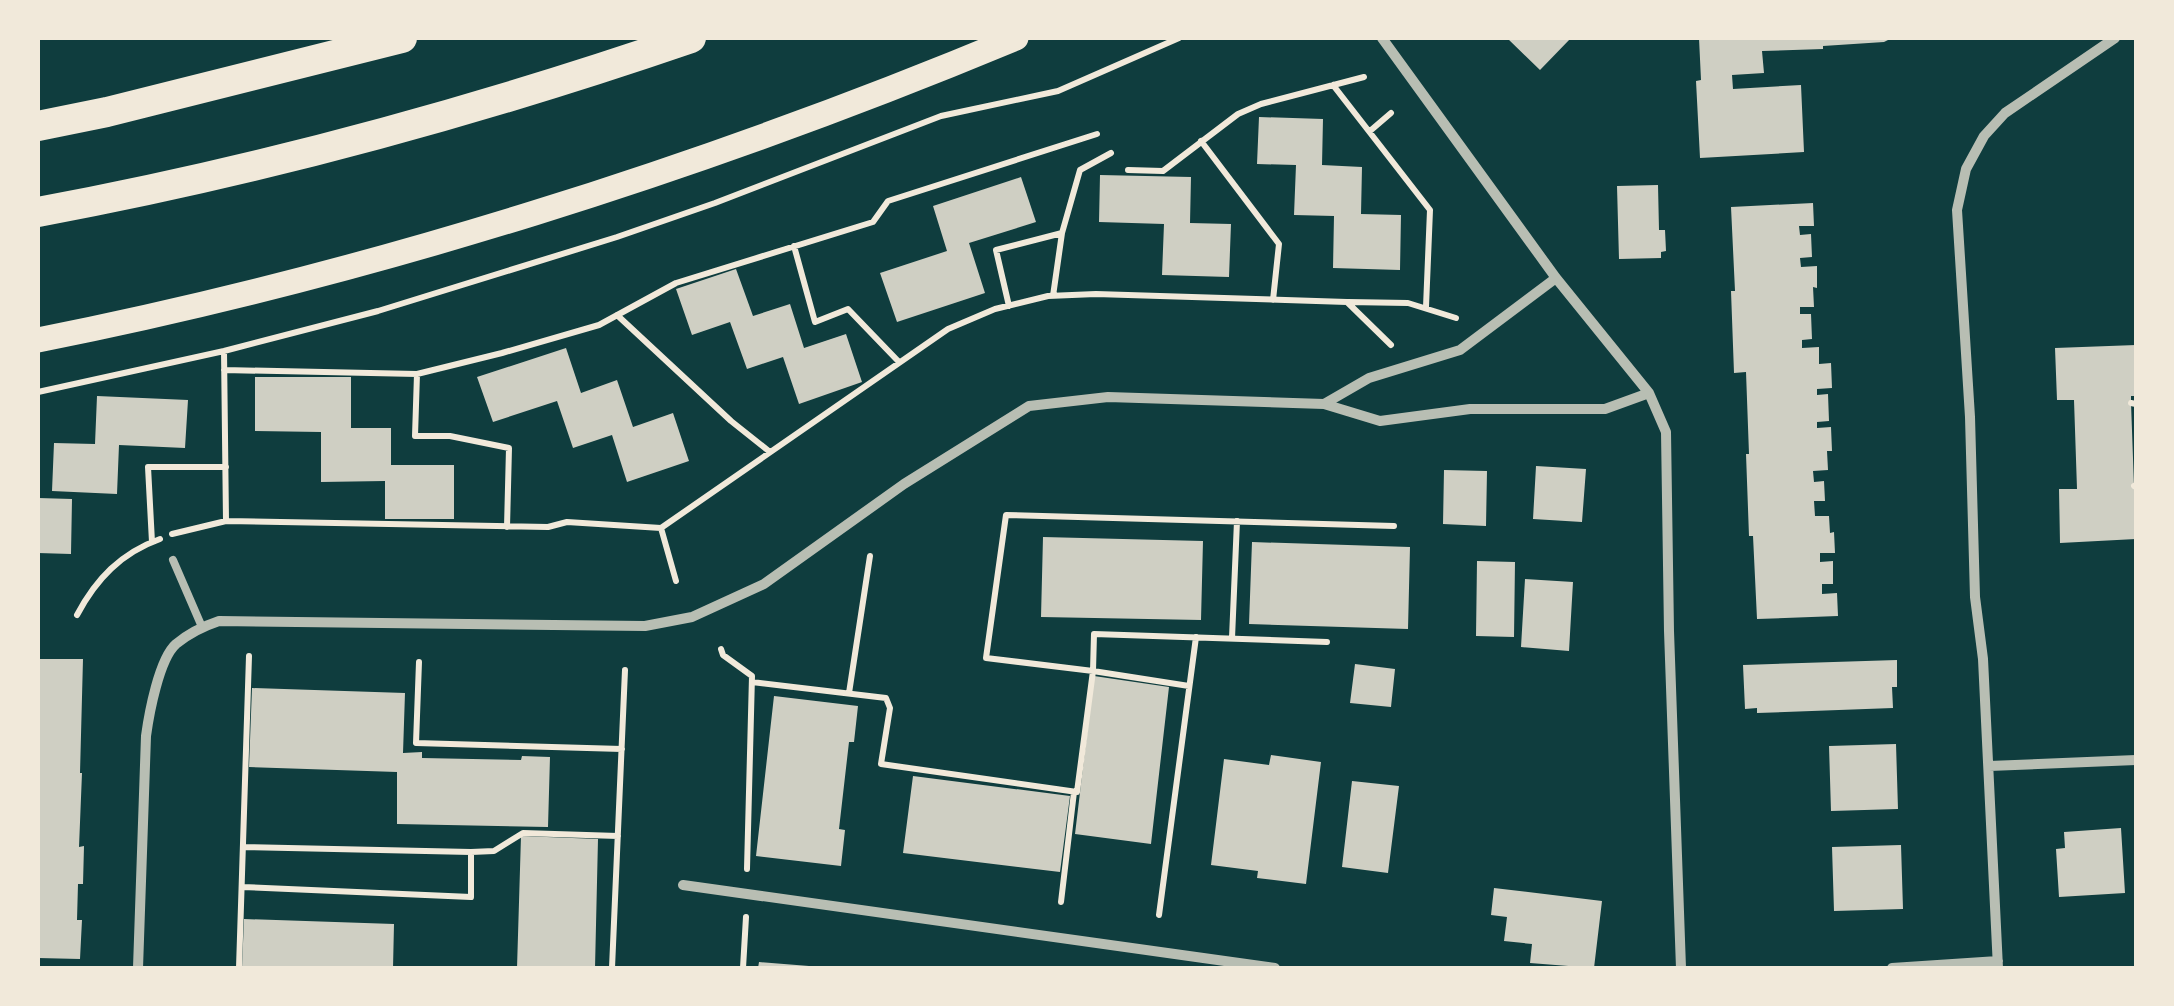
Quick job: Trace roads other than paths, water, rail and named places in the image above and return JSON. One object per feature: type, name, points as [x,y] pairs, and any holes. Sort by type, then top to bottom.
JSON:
[{"type":"highway","points":[[38,126],[126,108],[402,38]]},
{"type":"highway","points":[[38,212],[207,176],[489,103],[691,38]]},
{"type":"main road","points":[[38,340],[203,304],[480,229],[759,138],[896,88],[1016,38]]},
{"type":"street","points":[[1382,38],[1556,278],[1649,394],[1666,432],[1681,968]]},
{"type":"street","points":[[1892,968],[1998,965],[1956,210],[1966,169],[1984,136],[2005,113],[2115,38]]},
{"type":"street","points":[[1324,404],[1369,378],[1460,350],[1556,278]]},
{"type":"street","points":[[138,968],[146,736],[151,699],[172,646],[218,620],[644,626],[692,617],[764,584],[904,484],[1029,406],[1108,397],[1324,404],[1380,421],[1470,409],[1605,408],[1649,394]]},
{"type":"street","points":[[1989,766],[2136,760]]},
{"type":"street","points":[[683,885],[1275,968]]},
{"type":"lane","points":[[174,560],[202,627]]}]
